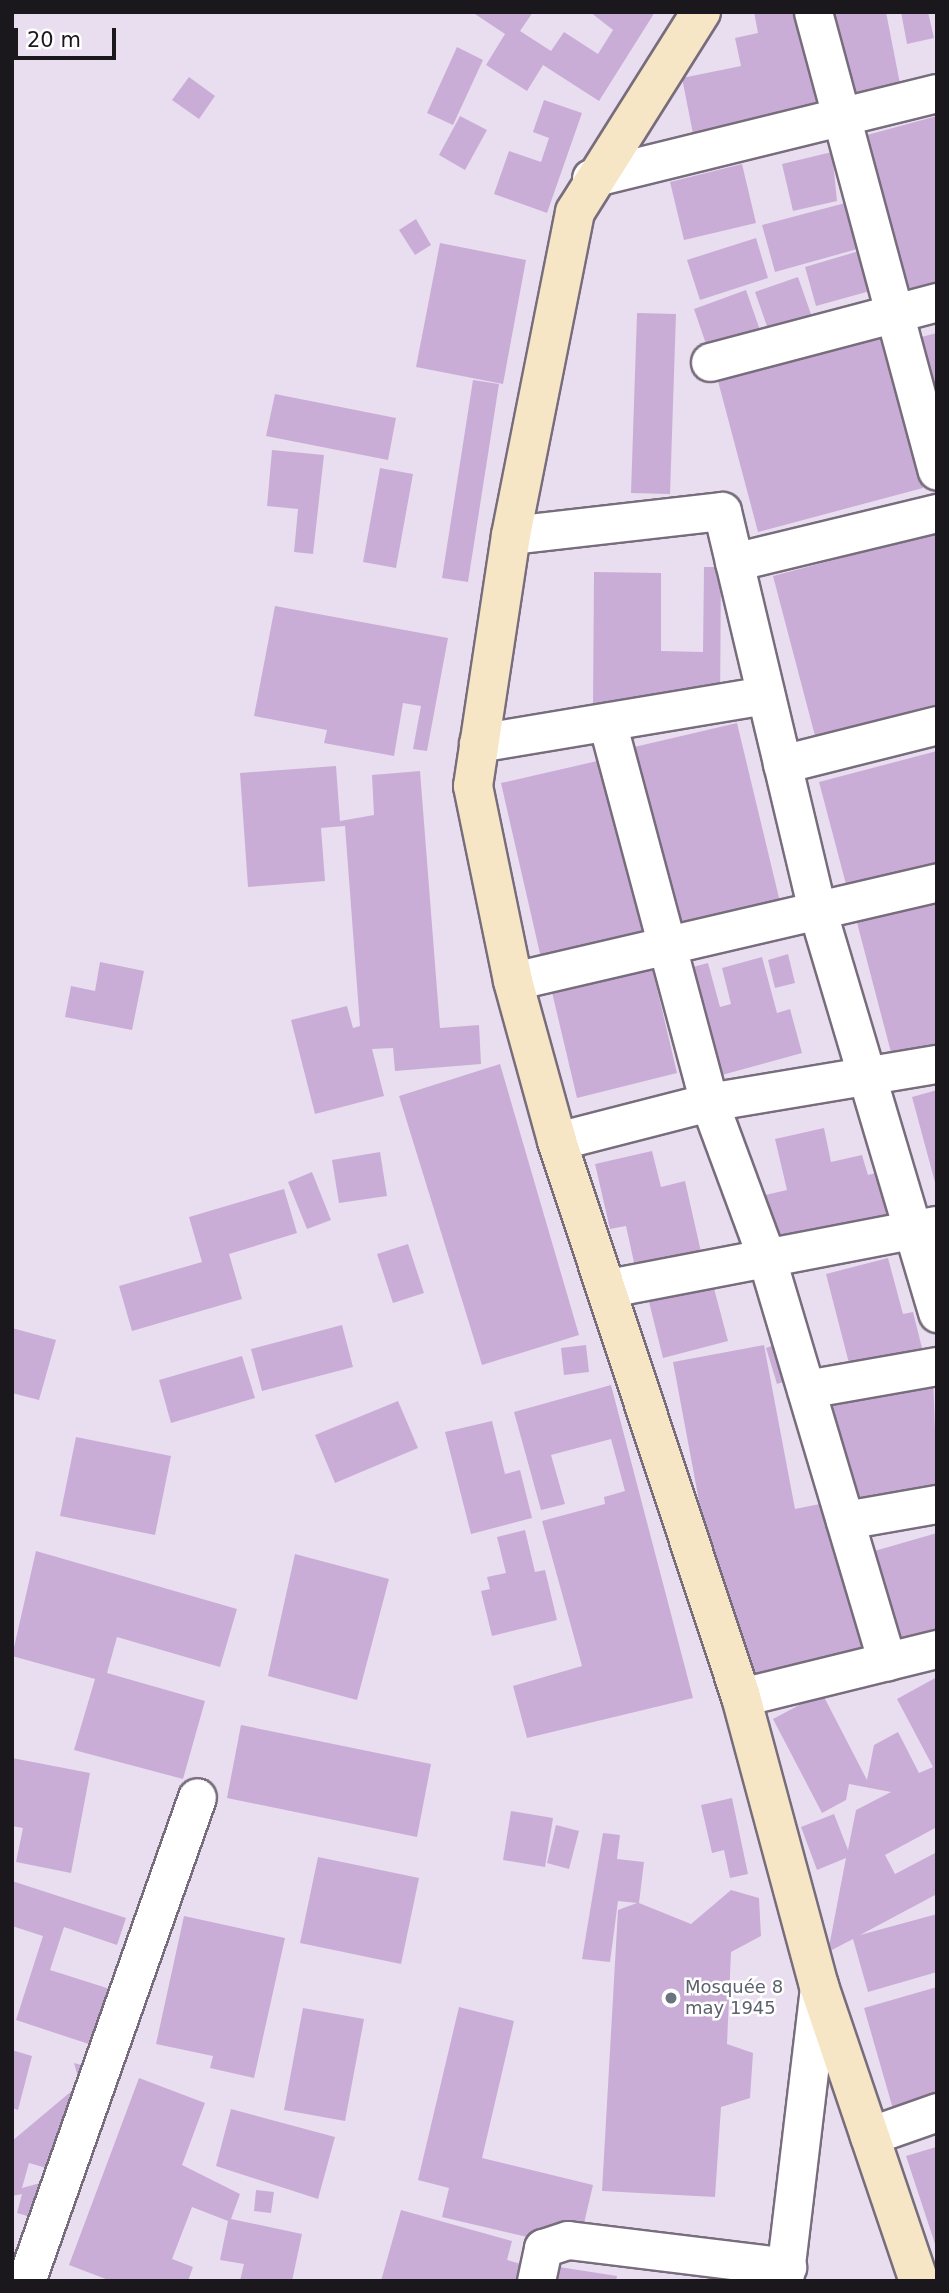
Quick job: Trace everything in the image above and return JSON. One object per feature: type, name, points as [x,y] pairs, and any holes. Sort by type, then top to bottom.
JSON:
[{"type":"street","points":[[701,12],[591,178],[575,212],[511,535],[473,786],[513,981],[557,1141],[609,1288],[741,1697],[819,1986],[919,2281]]},
{"type":"street","points":[[813,12],[937,471]]},
{"type":"street","points":[[591,178],[937,93]]},
{"type":"street","points":[[710,362],[937,302]]},
{"type":"street","points":[[511,535],[722,511],[816,906],[869,1078],[925,1227],[937,1313]]},
{"type":"street","points":[[734,562],[937,513]]},
{"type":"street","points":[[478,743],[765,695]]},
{"type":"street","points":[[607,722],[709,1102],[766,1256],[887,1661]]},
{"type":"street","points":[[782,764],[937,725]]},
{"type":"street","points":[[513,981],[816,906],[937,882]]},
{"type":"street","points":[[557,1141],[709,1102],[869,1078],[937,1064]]},
{"type":"street","points":[[609,1288],[925,1227]]},
{"type":"street","points":[[806,1389],[937,1366]]},
{"type":"street","points":[[845,1520],[937,1504]]},
{"type":"street","points":[[741,1697],[937,1649]]},
{"type":"street","points":[[26,2281],[197,1797]]},
{"type":"street","points":[[536,2281],[543,2248],[568,2240],[785,2274],[819,1986]]},
{"type":"street","points":[[869,2136],[937,2112]]},
{"type":"building","points":[[472,12],[533,12],[520,31],[551,51],[564,32],[598,54],[613,30],[590,12],[655,12],[599,101],[543,65],[527,91],[486,65],[505,34]]},
{"type":"building","points":[[754,12],[805,12],[826,118],[695,144],[682,78],[741,66],[735,38],[758,33]]},
{"type":"building","points":[[825,12],[886,12],[902,94],[844,106]]},
{"type":"building","points":[[901,12],[928,12],[934,38],[907,44]]},
{"type":"building","points":[[457,47],[483,60],[453,125],[427,113]]},
{"type":"building","points":[[189,77],[215,96],[199,119],[172,100]]},
{"type":"building","points":[[544,100],[582,113],[547,213],[494,194],[509,151],[541,162],[549,138],[533,132]]},
{"type":"building","points":[[460,116],[487,130],[465,170],[439,155]]},
{"type":"building","points":[[937,116],[937,283],[908,291],[867,135]]},
{"type":"building","points":[[832,152],[837,201],[793,211],[782,164]]},
{"type":"building","points":[[742,164],[756,223],[684,240],[670,182]]},
{"type":"building","points":[[849,202],[861,248],[775,272],[762,225]]},
{"type":"building","points":[[416,219],[431,245],[415,255],[399,230]]},
{"type":"building","points":[[756,238],[768,278],[700,300],[687,260]]},
{"type":"building","points":[[440,243],[526,260],[503,384],[416,367]]},
{"type":"building","points":[[859,251],[870,291],[816,306],[805,267]]},
{"type":"building","points":[[798,277],[813,320],[770,335],[755,292]]},
{"type":"building","points":[[746,290],[761,333],[709,353],[694,309]]},
{"type":"building","points":[[637,313],[676,314],[670,494],[631,493]]},
{"type":"building","points":[[937,333],[937,393],[936,393],[921,337]]},
{"type":"building","points":[[883,337],[923,488],[758,532],[718,381]]},
{"type":"building","points":[[473,380],[499,384],[468,582],[442,578]]},
{"type":"building","points":[[275,394],[396,418],[388,460],[266,436]]},
{"type":"building","points":[[272,450],[324,455],[313,554],[294,552],[298,509],[267,506]]},
{"type":"building","points":[[380,468],[413,474],[396,568],[363,562]]},
{"type":"building","points":[[936,533],[937,704],[815,736],[773,576]]},
{"type":"building","points":[[704,567],[721,567],[720,707],[593,706],[594,572],[661,573],[661,651],[703,652]]},
{"type":"building","points":[[275,606],[448,638],[427,751],[413,749],[421,706],[403,703],[394,756],[324,743],[327,730],[254,716]]},
{"type":"building","points":[[737,723],[780,902],[674,928],[630,748]]},
{"type":"building","points":[[937,751],[937,864],[847,888],[819,782]]},
{"type":"building","points":[[606,759],[646,935],[541,958],[501,783]]},
{"type":"building","points":[[336,766],[340,821],[374,815],[372,775],[420,771],[440,1028],[479,1025],[481,1064],[395,1071],[393,1048],[372,1049],[384,1096],[315,1114],[291,1020],[347,1006],[353,1028],[360,1026],[345,826],[321,828],[325,881],[248,887],[240,773]]},
{"type":"building","points":[[937,894],[937,1049],[893,1060],[855,915]]},
{"type":"building","points":[[788,954],[795,983],[775,988],[768,960]]},
{"type":"building","points":[[762,957],[777,1013],[790,1009],[802,1053],[700,1081],[670,973],[708,963],[720,1007],[731,1004],[722,968]]},
{"type":"building","points":[[100,962],[144,971],[132,1030],[65,1017],[71,986],[95,991]]},
{"type":"building","points":[[651,963],[677,1073],[577,1098],[551,988]]},
{"type":"building","points":[[500,1064],[579,1335],[482,1365],[399,1096]]},
{"type":"building","points":[[937,1090],[937,1186],[936,1186],[912,1097]]},
{"type":"building","points":[[824,1128],[831,1162],[862,1155],[868,1175],[887,1170],[897,1212],[766,1241],[756,1197],[787,1190],[775,1139]]},
{"type":"building","points":[[652,1151],[661,1187],[685,1181],[701,1252],[635,1267],[626,1226],[610,1229],[595,1164]]},
{"type":"building","points":[[380,1152],[387,1196],[339,1203],[332,1160]]},
{"type":"building","points":[[312,1172],[331,1220],[307,1229],[288,1182]]},
{"type":"building","points":[[284,1189],[297,1233],[229,1254],[242,1299],[132,1331],[119,1286],[202,1262],[189,1217]]},
{"type":"building","points":[[408,1244],[424,1293],[393,1303],[377,1254]]},
{"type":"building","points":[[888,1258],[903,1314],[913,1312],[924,1356],[852,1375],[826,1274]]},
{"type":"building","points":[[712,1281],[728,1341],[663,1358],[648,1298]]},
{"type":"building","points":[[342,1325],[353,1367],[262,1391],[251,1349]]},
{"type":"building","points":[[12,1328],[56,1340],[39,1400],[12,1393]]},
{"type":"building","points":[[783,1342],[795,1378],[777,1384],[766,1348]]},
{"type":"building","points":[[586,1345],[589,1372],[564,1375],[561,1348]]},
{"type":"building","points":[[764,1345],[795,1509],[840,1500],[871,1662],[734,1688],[673,1362]]},
{"type":"building","points":[[242,1356],[255,1398],[171,1423],[159,1380]]},
{"type":"building","points":[[933,1375],[937,1485],[847,1505],[824,1399]]},
{"type":"building","points":[[611,1385],[693,1698],[527,1738],[513,1686],[582,1666],[542,1521],[605,1504],[604,1497],[625,1491],[611,1439],[551,1455],[565,1504],[541,1510],[514,1412]]},
{"type":"building","points":[[398,1401],[418,1448],[335,1483],[315,1435]]},
{"type":"building","points":[[492,1421],[505,1474],[520,1470],[532,1518],[471,1534],[445,1432]]},
{"type":"building","points":[[76,1437],[171,1456],[155,1535],[60,1516]]},
{"type":"building","points":[[525,1530],[535,1572],[545,1570],[557,1620],[492,1636],[481,1591],[490,1589],[487,1577],[506,1573],[497,1537]]},
{"type":"building","points":[[937,1533],[937,1641],[899,1652],[871,1552]]},
{"type":"building","points":[[36,1551],[237,1609],[220,1667],[117,1637],[107,1673],[205,1701],[183,1779],[74,1750],[95,1679],[12,1656]]},
{"type":"building","points":[[295,1554],[389,1579],[357,1700],[268,1676]]},
{"type":"building","points":[[937,1677],[937,1827],[885,1855],[895,1874],[937,1852],[937,1894],[860,1935],[937,1914],[937,1972],[868,1992],[853,1939],[828,1952],[846,1858],[817,1870],[801,1827],[834,1814],[848,1850],[856,1810],[891,1792],[849,1784],[846,1800],[822,1813],[773,1719],[822,1693],[867,1780],[874,1745],[898,1732],[919,1773],[933,1767],[897,1699]]},
{"type":"building","points":[[241,1725],[431,1764],[417,1837],[227,1798]]},
{"type":"building","points":[[12,1758],[90,1773],[71,1873],[16,1862],[23,1828],[12,1826]]},
{"type":"building","points":[[732,1798],[748,1874],[730,1878],[724,1850],[712,1853],[701,1805]]},
{"type":"building","points":[[511,1811],[553,1818],[545,1867],[503,1860]]},
{"type":"building","points":[[556,1825],[579,1831],[569,1869],[547,1863]]},
{"type":"building","name":"Mosquée 8 may 1945","points":[[603,1833],[620,1835],[617,1859],[644,1862],[639,1903],[691,1924],[731,1890],[759,1898],[761,1936],[731,1952],[727,2044],[753,2053],[750,2098],[721,2107],[715,2197],[602,2191],[618,1910],[637,1903],[618,1901],[610,1962],[582,1959]]},
{"type":"building","points":[[318,1857],[419,1878],[401,1964],[300,1943]]},
{"type":"building","points":[[12,1881],[126,1918],[117,1945],[64,1927],[50,1970],[129,1995],[110,2051],[16,2020],[43,1936],[12,1926]]},
{"type":"building","points":[[184,1916],[285,1938],[254,2078],[210,2068],[213,2056],[156,2044]]},
{"type":"building","points":[[937,1987],[937,2104],[895,2116],[864,2008]]},
{"type":"building","points":[[459,2007],[514,2021],[482,2158],[593,2185],[578,2249],[442,2217],[449,2188],[418,2180]]},
{"type":"building","points":[[303,2008],[364,2019],[345,2121],[284,2110]]},
{"type":"building","points":[[12,2050],[32,2056],[18,2110],[12,2108]]},
{"type":"building","points":[[74,2063],[107,2072],[77,2177],[29,2163],[22,2188],[62,2177],[48,2222],[17,2213],[22,2194],[12,2196],[12,2141],[80,2084]]},
{"type":"building","points":[[139,2078],[205,2103],[182,2165],[240,2194],[231,2219],[302,2234],[292,2281],[240,2281],[244,2264],[220,2260],[228,2221],[192,2207],[172,2259],[193,2267],[188,2281],[111,2281],[69,2265]]},
{"type":"building","points":[[231,2109],[335,2137],[318,2199],[216,2166]]},
{"type":"building","points":[[936,2147],[937,2149],[936,2247],[906,2156]]},
{"type":"building","points":[[256,2190],[274,2192],[271,2213],[254,2211]]},
{"type":"building","points":[[401,2210],[512,2241],[507,2260],[521,2264],[516,2281],[381,2281]]},
{"type":"building","points":[[559,2267],[617,2276],[616,2281],[557,2281]]},
{"type":"place","name":"Mosquée 8 may 1945","points":[[671,1998]]}]
